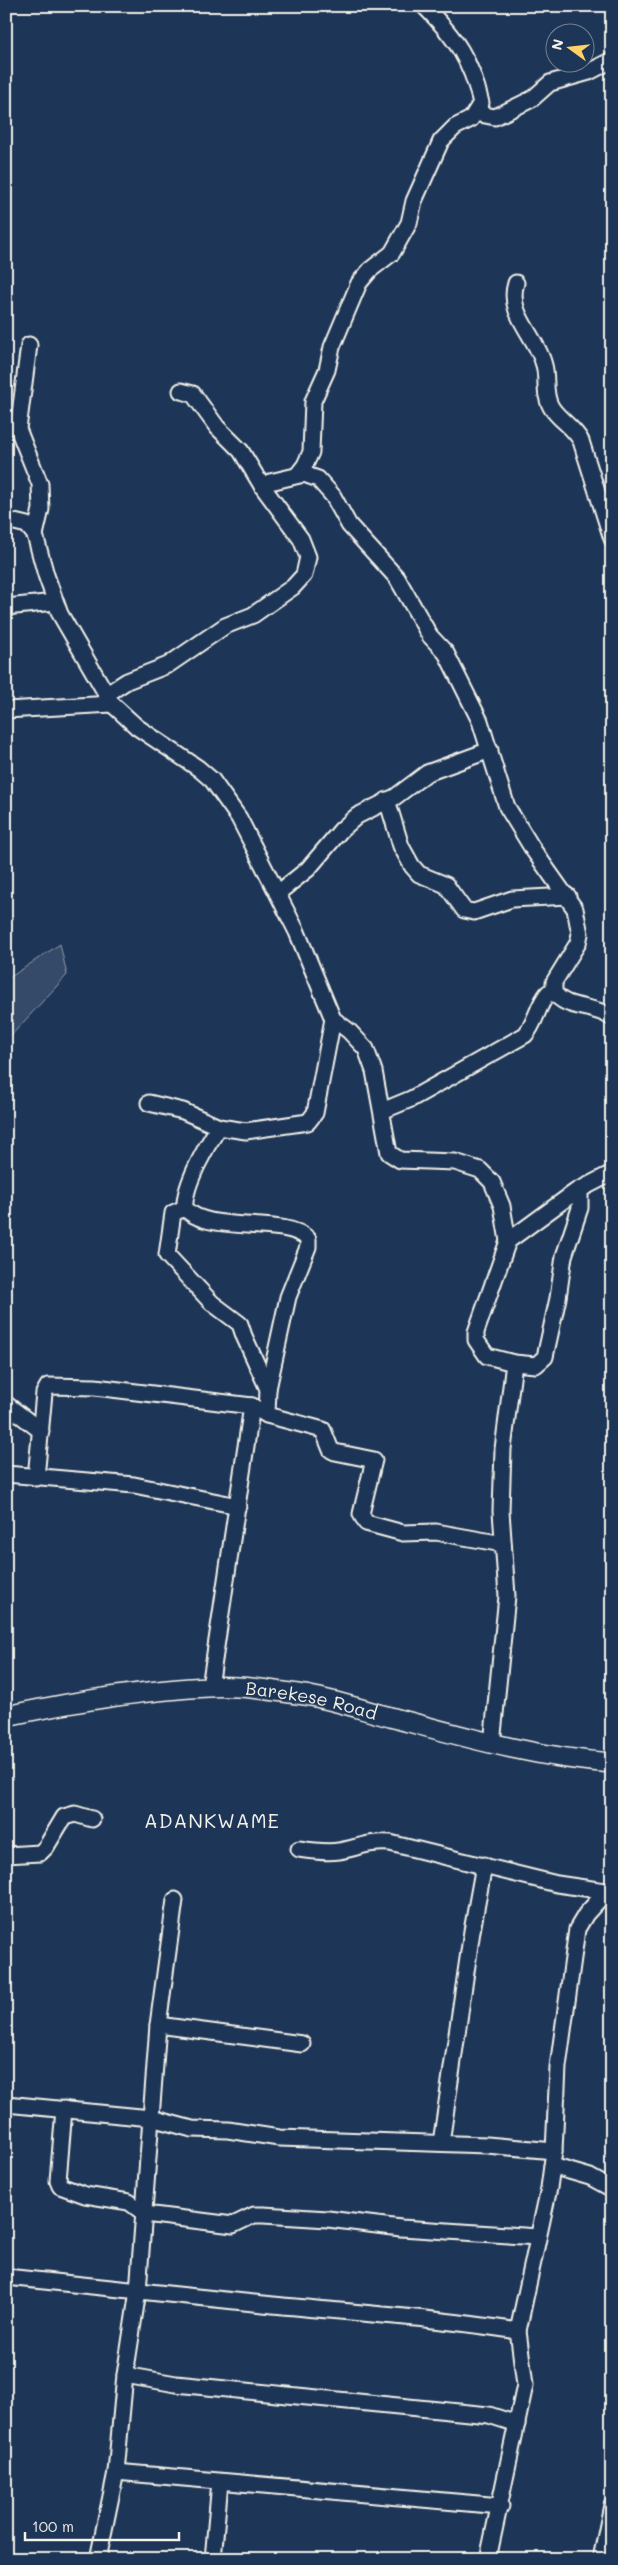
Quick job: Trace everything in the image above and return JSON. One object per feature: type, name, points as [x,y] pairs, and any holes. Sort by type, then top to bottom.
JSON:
[{"type":"main road","name":"Barekese Road","points":[[6,1716],[60,1705],[156,1691],[210,1687],[312,1697],[492,1744],[586,1761],[612,1763]]},
{"type":"street","points":[[298,474],[305,465],[310,452],[313,401],[327,370],[332,347],[359,283],[370,270],[392,252],[409,223],[414,201],[441,140],[454,127],[471,119],[481,103],[475,79],[465,54],[424,6]]},
{"type":"street","points":[[475,113],[496,117],[532,99],[550,83],[589,72],[612,60]]},
{"type":"street","points":[[516,283],[513,293],[513,305],[541,355],[546,373],[547,397],[550,406],[575,430],[582,441],[612,539]]},
{"type":"street","points":[[29,345],[18,429],[40,484],[41,509],[35,535]]},
{"type":"street","points":[[6,710],[109,699],[127,681],[168,665],[225,626],[252,615],[293,587],[304,574],[308,556],[301,540],[262,486],[241,451],[217,427],[193,394],[181,390]]},
{"type":"street","points":[[262,486],[298,474],[312,475],[318,479],[333,496],[349,525],[397,578],[430,636],[446,653],[480,721],[508,807],[534,851],[568,896],[575,909],[580,934],[578,943],[554,982],[554,992],[562,1000],[580,1007],[596,1008],[612,1018]]},
{"type":"street","points":[[6,520],[26,525],[35,535],[55,602],[109,699],[137,727],[198,768],[212,780],[251,838],[297,932],[334,1019],[349,1031],[366,1049],[374,1071],[386,1145],[394,1158],[411,1161],[455,1162],[480,1170],[487,1176],[502,1206],[508,1241],[476,1332],[476,1340],[488,1356],[514,1363],[536,1365],[545,1357],[558,1298],[564,1256],[580,1208],[580,1190]]},
{"type":"street","points":[[6,607],[55,602]]},
{"type":"street","points":[[278,893],[308,869],[341,830],[357,816],[388,800],[427,773],[490,750]]},
{"type":"street","points":[[388,800],[401,846],[412,866],[418,874],[446,885],[464,910],[474,912],[512,899],[568,896]]},
{"type":"street","points":[[382,1111],[411,1099],[525,1035],[531,1029],[543,999],[548,993],[554,992]]},
{"type":"street","points":[[150,1103],[183,1111],[219,1127],[259,1131],[308,1122],[315,1112],[334,1019]]},
{"type":"street","points":[[219,1127],[200,1162],[186,1196],[185,1208],[188,1212],[203,1218],[222,1222],[294,1231],[308,1239],[308,1247],[288,1297],[268,1390],[267,1415]]},
{"type":"street","points":[[508,1241],[580,1190],[612,1173]]},
{"type":"street","points":[[185,1208],[173,1212],[167,1255],[212,1303],[240,1324],[268,1390]]},
{"type":"street","points":[[492,1744],[507,1596],[501,1511],[503,1449],[514,1363]]},
{"type":"street","points":[[36,1478],[44,1393],[48,1386],[96,1387],[252,1406],[267,1415],[323,1430],[331,1450],[374,1460],[361,1514],[366,1523],[403,1533],[436,1532],[503,1544]]},
{"type":"street","points":[[6,1404],[41,1431]]},
{"type":"street","points":[[210,1687],[223,1607],[224,1580],[238,1506],[252,1406]]},
{"type":"street","points":[[6,1474],[134,1485],[238,1506]]},
{"type":"street","points":[[6,1855],[40,1853],[46,1848],[64,1817],[75,1814],[92,1819]]},
{"type":"street","points":[[299,1849],[316,1852],[339,1851],[378,1842],[484,1865],[550,1882],[609,1892]]},
{"type":"street","points":[[442,2143],[472,1931],[484,1865]]},
{"type":"street","points":[[488,2559],[525,2385],[518,2331],[552,2166],[558,2067],[577,1929],[586,1914],[609,1892]]},
{"type":"street","points":[[98,2559],[116,2472],[125,2375],[138,2291],[158,2025],[175,1900]]},
{"type":"street","points":[[158,2025],[302,2044]]},
{"type":"street","points":[[6,2104],[151,2118],[192,2129],[228,2130],[279,2138],[442,2143],[554,2151]]},
{"type":"street","points":[[64,2109],[58,2181],[60,2186],[85,2195],[128,2202],[145,2214],[233,2225],[254,2216],[328,2219],[401,2228],[538,2237]]},
{"type":"street","points":[[552,2166],[590,2177],[612,2189]]},
{"type":"street","points":[[6,2277],[94,2284],[138,2291],[453,2321],[518,2331]]},
{"type":"street","points":[[125,2375],[176,2384],[489,2415],[517,2424]]},
{"type":"street","points":[[116,2472],[444,2499],[500,2506]]},
{"type":"street","points":[[213,2559],[220,2482]]},
{"type":"street","points":[[602,2559],[612,2505]]},
{"type":"shaded area","points":[[60,944],[67,975],[6,1041],[6,980]]},
{"type":"district","name":"ADANKWAME","points":[[212,1820]]}]
